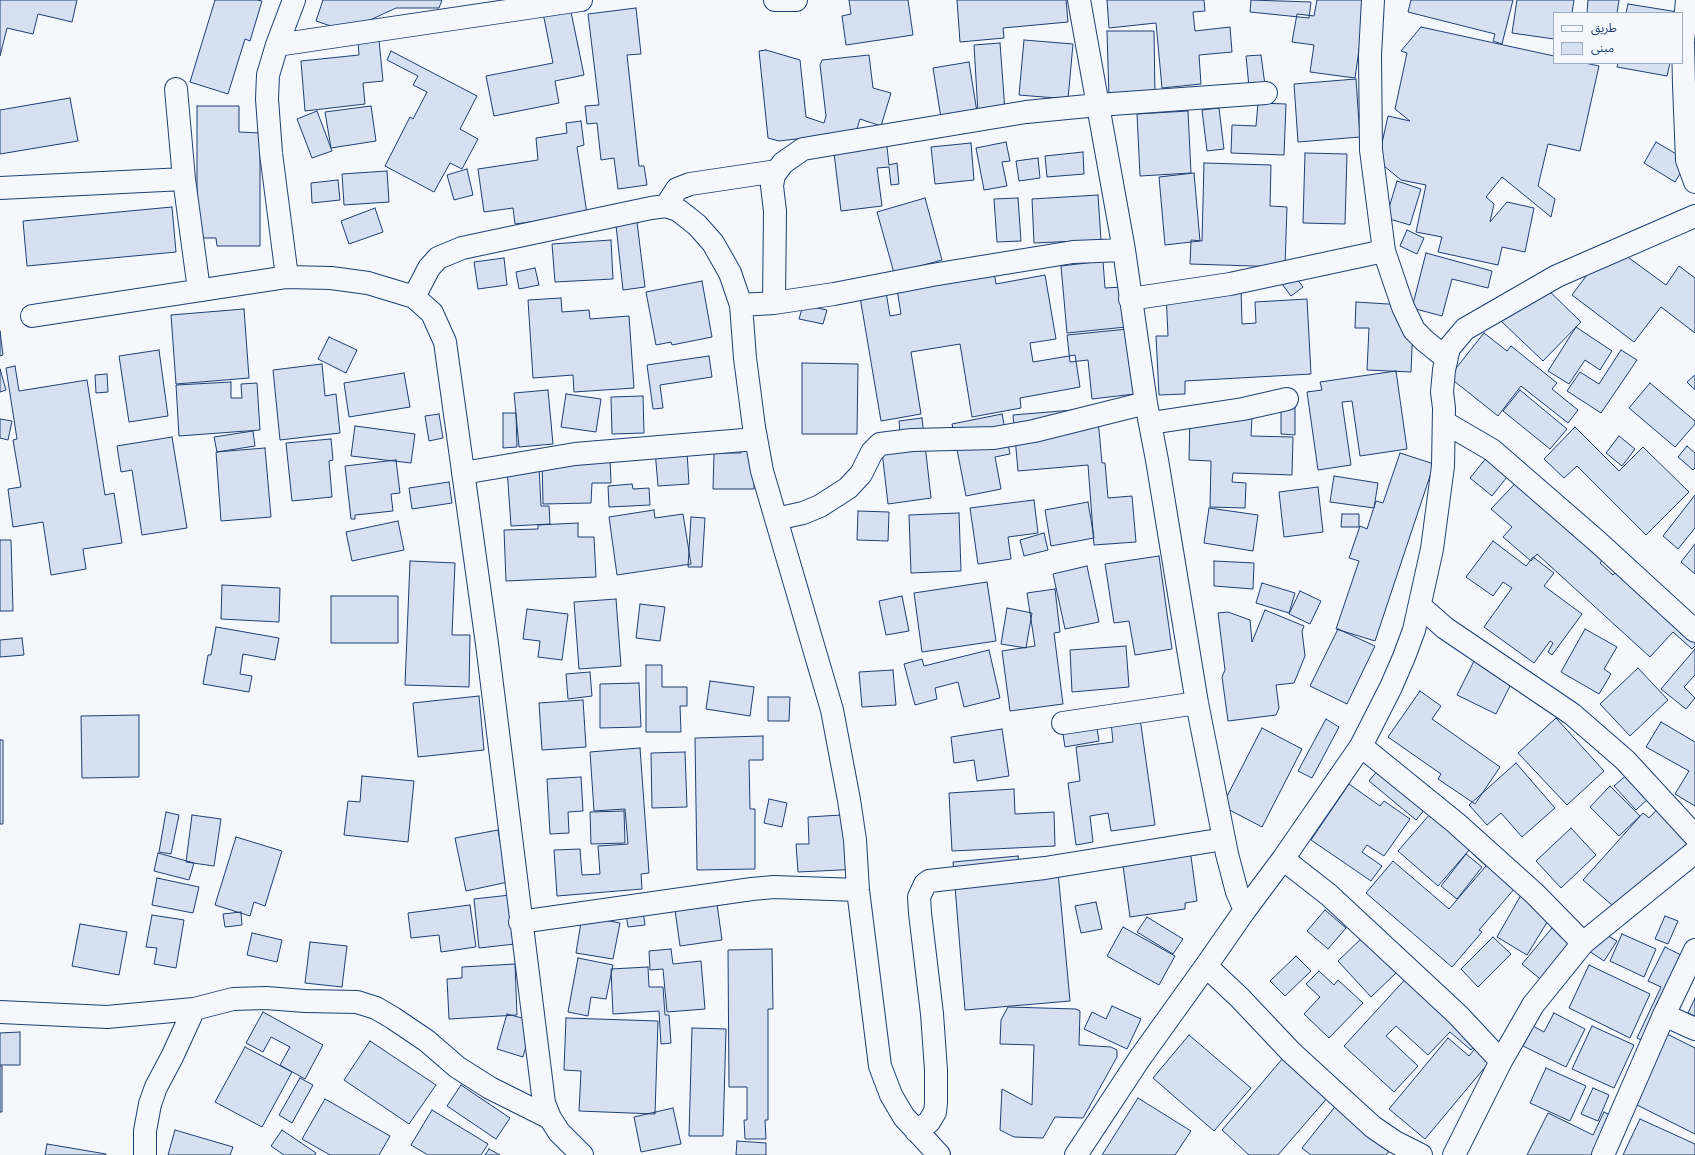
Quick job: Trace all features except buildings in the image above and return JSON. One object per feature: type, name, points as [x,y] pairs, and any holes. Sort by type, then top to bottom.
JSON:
[{"type":"street","points":[[287,277],[271,153],[267,99],[268,75],[277,45],[294,0]]},
{"type":"street","points":[[277,45],[581,0]]},
{"type":"street","points":[[775,0],[796,0]]},
{"type":"street","points":[[1079,0],[1124,250],[1130,299],[1148,413],[1197,703],[1224,839],[1237,892],[1245,910]]},
{"type":"street","points":[[1373,0],[1370,55],[1372,150],[1384,251],[1403,307],[1414,330],[1446,358]]},
{"type":"street","points":[[1687,0],[1683,42],[1689,85],[1687,160],[1695,182]]},
{"type":"street","points":[[176,89],[184,179],[199,290]]},
{"type":"street","points":[[774,303],[775,211],[772,186],[774,175],[783,163],[803,149],[1026,112],[1098,105],[1266,93]]},
{"type":"street","points":[[666,206],[677,189],[690,184],[777,171]]},
{"type":"street","points":[[0,188],[184,179]]},
{"type":"street","points":[[414,297],[429,268],[438,258],[462,248],[651,208],[666,206],[678,210],[687,216],[713,243],[730,273],[742,305],[745,358],[762,471],[832,710],[852,820],[858,890],[880,1066],[896,1105],[916,1131],[939,1155]]},
{"type":"street","points":[[1076,1155],[1140,1058],[1283,859],[1361,746],[1391,687],[1404,657],[1420,606],[1432,549],[1443,466],[1444,422],[1442,392],[1446,358],[1449,348],[1465,329],[1557,276],[1695,216]]},
{"type":"street","points":[[742,305],[774,303],[1073,252],[1124,250]]},
{"type":"street","points":[[1130,299],[1230,284],[1384,251]]},
{"type":"street","points":[[32,316],[287,277],[331,278],[368,283],[414,297],[432,313],[445,342],[487,644],[540,1082],[544,1103],[550,1118],[559,1132],[582,1155]]},
{"type":"street","points":[[776,519],[803,513],[820,506],[848,488],[861,474],[872,452],[880,444],[912,440],[994,438],[1148,413],[1243,409],[1287,400]]},
{"type":"street","points":[[1444,422],[1492,450],[1598,542],[1695,631]]},
{"type":"street","points":[[463,473],[574,454],[756,439]]},
{"type":"street","points":[[1420,606],[1445,628],[1572,714],[1625,760],[1695,836]]},
{"type":"street","points":[[1063,723],[1197,703]]},
{"type":"street","points":[[1361,746],[1456,824],[1535,894],[1583,943]]},
{"type":"street","points":[[916,1131],[929,1122],[936,1103],[936,1070],[932,1014],[920,913],[920,897],[925,884],[929,881],[1045,868],[1224,839]]},
{"type":"street","points":[[1454,1155],[1501,1062],[1533,1005],[1583,943],[1695,852]]},
{"type":"street","points":[[1283,859],[1329,895],[1458,1015],[1501,1062]]},
{"type":"street","points":[[520,922],[752,889],[774,887],[858,890]]},
{"type":"street","points":[[1603,1155],[1664,1016],[1695,950]]},
{"type":"street","points":[[1206,966],[1240,998],[1291,1052],[1333,1092],[1373,1127],[1416,1154]]},
{"type":"street","points":[[0,1012],[107,1017],[194,1010],[233,1000],[252,998],[357,1002],[376,1008],[393,1018],[421,1037],[457,1067],[490,1088],[550,1118]]},
{"type":"street","points":[[144,1155],[145,1131],[150,1104],[156,1087],[194,1010]]},
{"type":"street","points":[[1664,1016],[1695,1028]]}]
